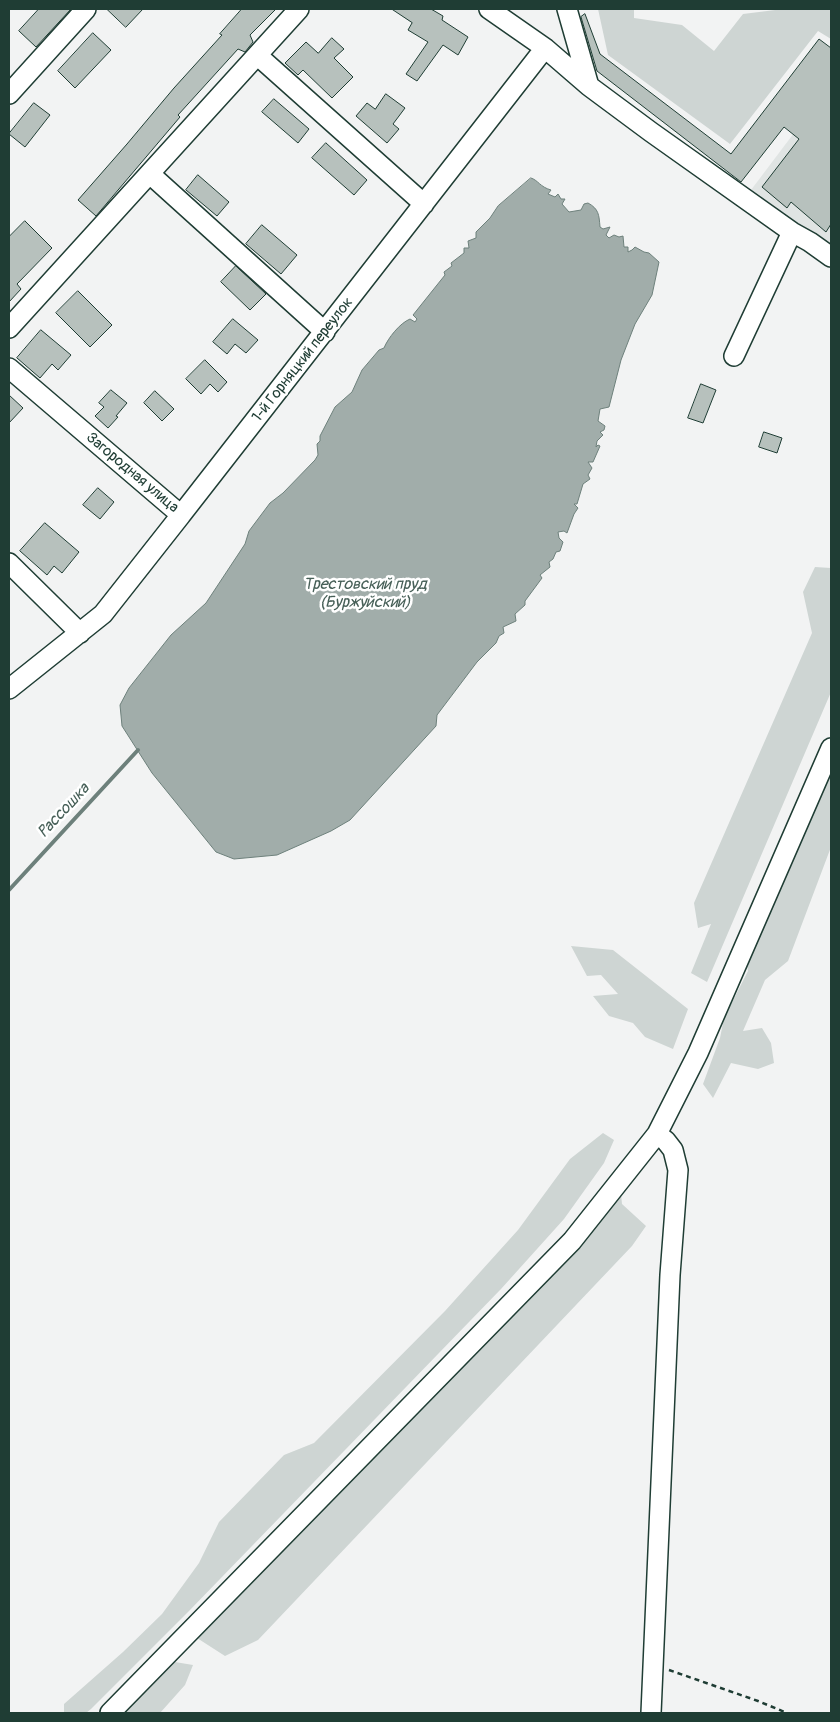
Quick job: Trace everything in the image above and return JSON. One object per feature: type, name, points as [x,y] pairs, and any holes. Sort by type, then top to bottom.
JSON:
[{"type":"street","points":[[9,94],[86,9]]},
{"type":"street","points":[[9,328],[299,9]]},
{"type":"street","points":[[488,9],[545,48],[589,86],[651,132],[792,232],[831,257]]},
{"type":"street","points":[[567,9],[589,86]]},
{"type":"street","name":"1-й Горняцкий переулок","points":[[181,515],[545,48]]},
{"type":"street","points":[[257,55],[424,204]]},
{"type":"street","points":[[150,174],[325,332]]},
{"type":"street","points":[[734,356],[792,232]]},
{"type":"street","name":"Загородная улица","points":[[9,368],[181,515],[102,614],[9,689]]},
{"type":"street","points":[[9,563],[80,633]]},
{"type":"street","points":[[110,1713],[572,1241],[658,1134],[698,1053],[831,748]]},
{"type":"street","points":[[651,1713],[670,1275],[678,1170],[673,1150],[666,1140],[658,1134]]},
{"type":"path","points":[[653,1667],[676,1672],[787,1713]]},
{"type":"shaded area","points":[[598,9],[634,9],[634,18],[682,25],[714,51],[743,14],[783,9],[831,9],[831,39],[818,31],[730,144],[608,55]]},
{"type":"shaded area","points":[[831,84],[831,248],[751,190]]},
{"type":"shaded area","points":[[815,567],[831,568],[831,692],[707,982],[691,973],[711,924],[698,928],[694,903],[812,633],[803,592]]},
{"type":"shaded area","points":[[831,755],[831,847],[788,961],[765,980],[743,1031],[762,1028],[771,1043],[774,1063],[758,1069],[731,1063],[713,1098],[703,1084],[720,1038],[724,1018],[748,971],[745,954]]},
{"type":"shaded area","points":[[571,946],[613,950],[688,1009],[673,1049],[645,1037],[633,1023],[609,1016],[593,996],[618,994],[601,975],[587,976]]},
{"type":"shaded area","points":[[603,1133],[614,1140],[604,1163],[564,1219],[501,1289],[189,1611],[91,1709],[86,1713],[64,1713],[64,1704],[123,1652],[162,1614],[199,1563],[219,1522],[284,1455],[314,1443],[445,1311],[518,1230],[570,1159]]},
{"type":"shaded area","points":[[620,1184],[622,1204],[646,1226],[632,1246],[258,1640],[225,1656],[197,1638],[584,1229]]},
{"type":"shaded area","points":[[175,1662],[193,1665],[185,1685],[160,1713],[123,1713],[149,1683]]},
{"type":"water","name":"Трестовский пруд (Буржуйский)","points":[[531,178],[551,190],[548,194],[555,197],[558,194],[561,199],[565,199],[562,204],[569,212],[581,210],[584,204],[592,205],[598,213],[600,227],[603,229],[610,227],[606,235],[609,238],[614,235],[623,236],[624,247],[628,247],[628,252],[635,247],[649,253],[659,262],[652,295],[635,324],[621,360],[609,407],[600,409],[598,421],[605,426],[604,430],[600,432],[603,435],[597,441],[596,447],[600,446],[593,462],[588,462],[592,468],[588,475],[590,479],[583,484],[577,504],[574,504],[578,508],[567,533],[564,531],[558,532],[559,538],[563,542],[560,551],[556,552],[553,559],[549,562],[550,567],[540,575],[542,578],[525,601],[525,605],[515,614],[516,621],[503,627],[504,633],[499,636],[496,643],[477,662],[437,715],[436,726],[350,820],[331,831],[277,855],[234,859],[216,852],[152,773],[122,726],[120,705],[129,688],[171,635],[206,603],[245,544],[249,531],[270,503],[283,493],[315,460],[318,455],[317,444],[320,441],[320,436],[335,407],[352,392],[362,370],[379,350],[384,348],[398,327],[410,319],[415,322],[417,319],[413,315],[445,275],[444,272],[452,266],[451,263],[464,253],[464,248],[469,248],[468,241],[476,238],[476,232],[490,218],[498,206]]},
{"type":"building","points":[[39,9],[71,9],[36,47],[19,31]]},
{"type":"building","points":[[107,9],[143,9],[126,27]]},
{"type":"building","points":[[242,9],[276,9],[250,35],[253,42],[245,52],[238,49],[178,115],[180,117],[96,216],[78,200],[222,35],[220,34]]},
{"type":"building","points":[[392,9],[431,9],[443,16],[442,20],[468,37],[458,55],[443,45],[417,81],[406,74],[428,42],[408,30],[412,23]]},
{"type":"building","points":[[585,14],[600,54],[731,154],[819,39],[831,48],[831,224],[826,232],[791,202],[787,208],[762,187],[799,139],[784,127],[741,182],[597,71],[581,17]]},
{"type":"building","points":[[93,33],[111,50],[75,88],[58,71]]},
{"type":"building","points":[[332,38],[344,49],[334,58],[353,77],[332,98],[303,70],[298,75],[285,63],[306,42],[318,53]]},
{"type":"building","points":[[386,94],[405,108],[393,124],[399,129],[387,143],[356,116],[367,103],[375,109]]},
{"type":"building","points":[[274,99],[309,129],[298,143],[262,112]]},
{"type":"building","points":[[34,103],[50,115],[25,147],[9,134]]},
{"type":"building","points":[[326,143],[367,180],[354,195],[312,158]]},
{"type":"building","points":[[198,175],[229,202],[217,216],[186,190]]},
{"type":"building","points":[[25,221],[52,248],[17,284],[21,289],[9,302],[9,237]]},
{"type":"building","points":[[262,225],[297,255],[281,274],[246,244]]},
{"type":"building","points":[[236,266],[266,294],[250,310],[221,282]]},
{"type":"building","points":[[78,291],[112,325],[90,347],[56,313]]},
{"type":"building","points":[[233,319],[258,340],[246,353],[235,344],[227,354],[213,342]]},
{"type":"building","points":[[41,330],[71,355],[58,370],[52,364],[40,378],[17,358]]},
{"type":"building","points":[[205,360],[227,382],[218,392],[210,384],[201,394],[186,379]]},
{"type":"building","points":[[701,384],[716,390],[703,423],[688,418]]},
{"type":"building","points":[[111,390],[127,403],[108,428],[95,416],[104,407],[99,403]]},
{"type":"building","points":[[155,391],[174,409],[162,421],[144,403]]},
{"type":"building","points":[[9,395],[23,408],[9,423]]},
{"type":"building","points":[[764,432],[782,438],[777,453],[759,447]]},
{"type":"building","points":[[98,488],[114,502],[100,519],[83,505]]},
{"type":"building","points":[[45,523],[79,552],[62,573],[54,566],[47,575],[20,551]]},
{"type":"waterway","name":"Рассошка","points":[[9,890],[138,750]]}]
